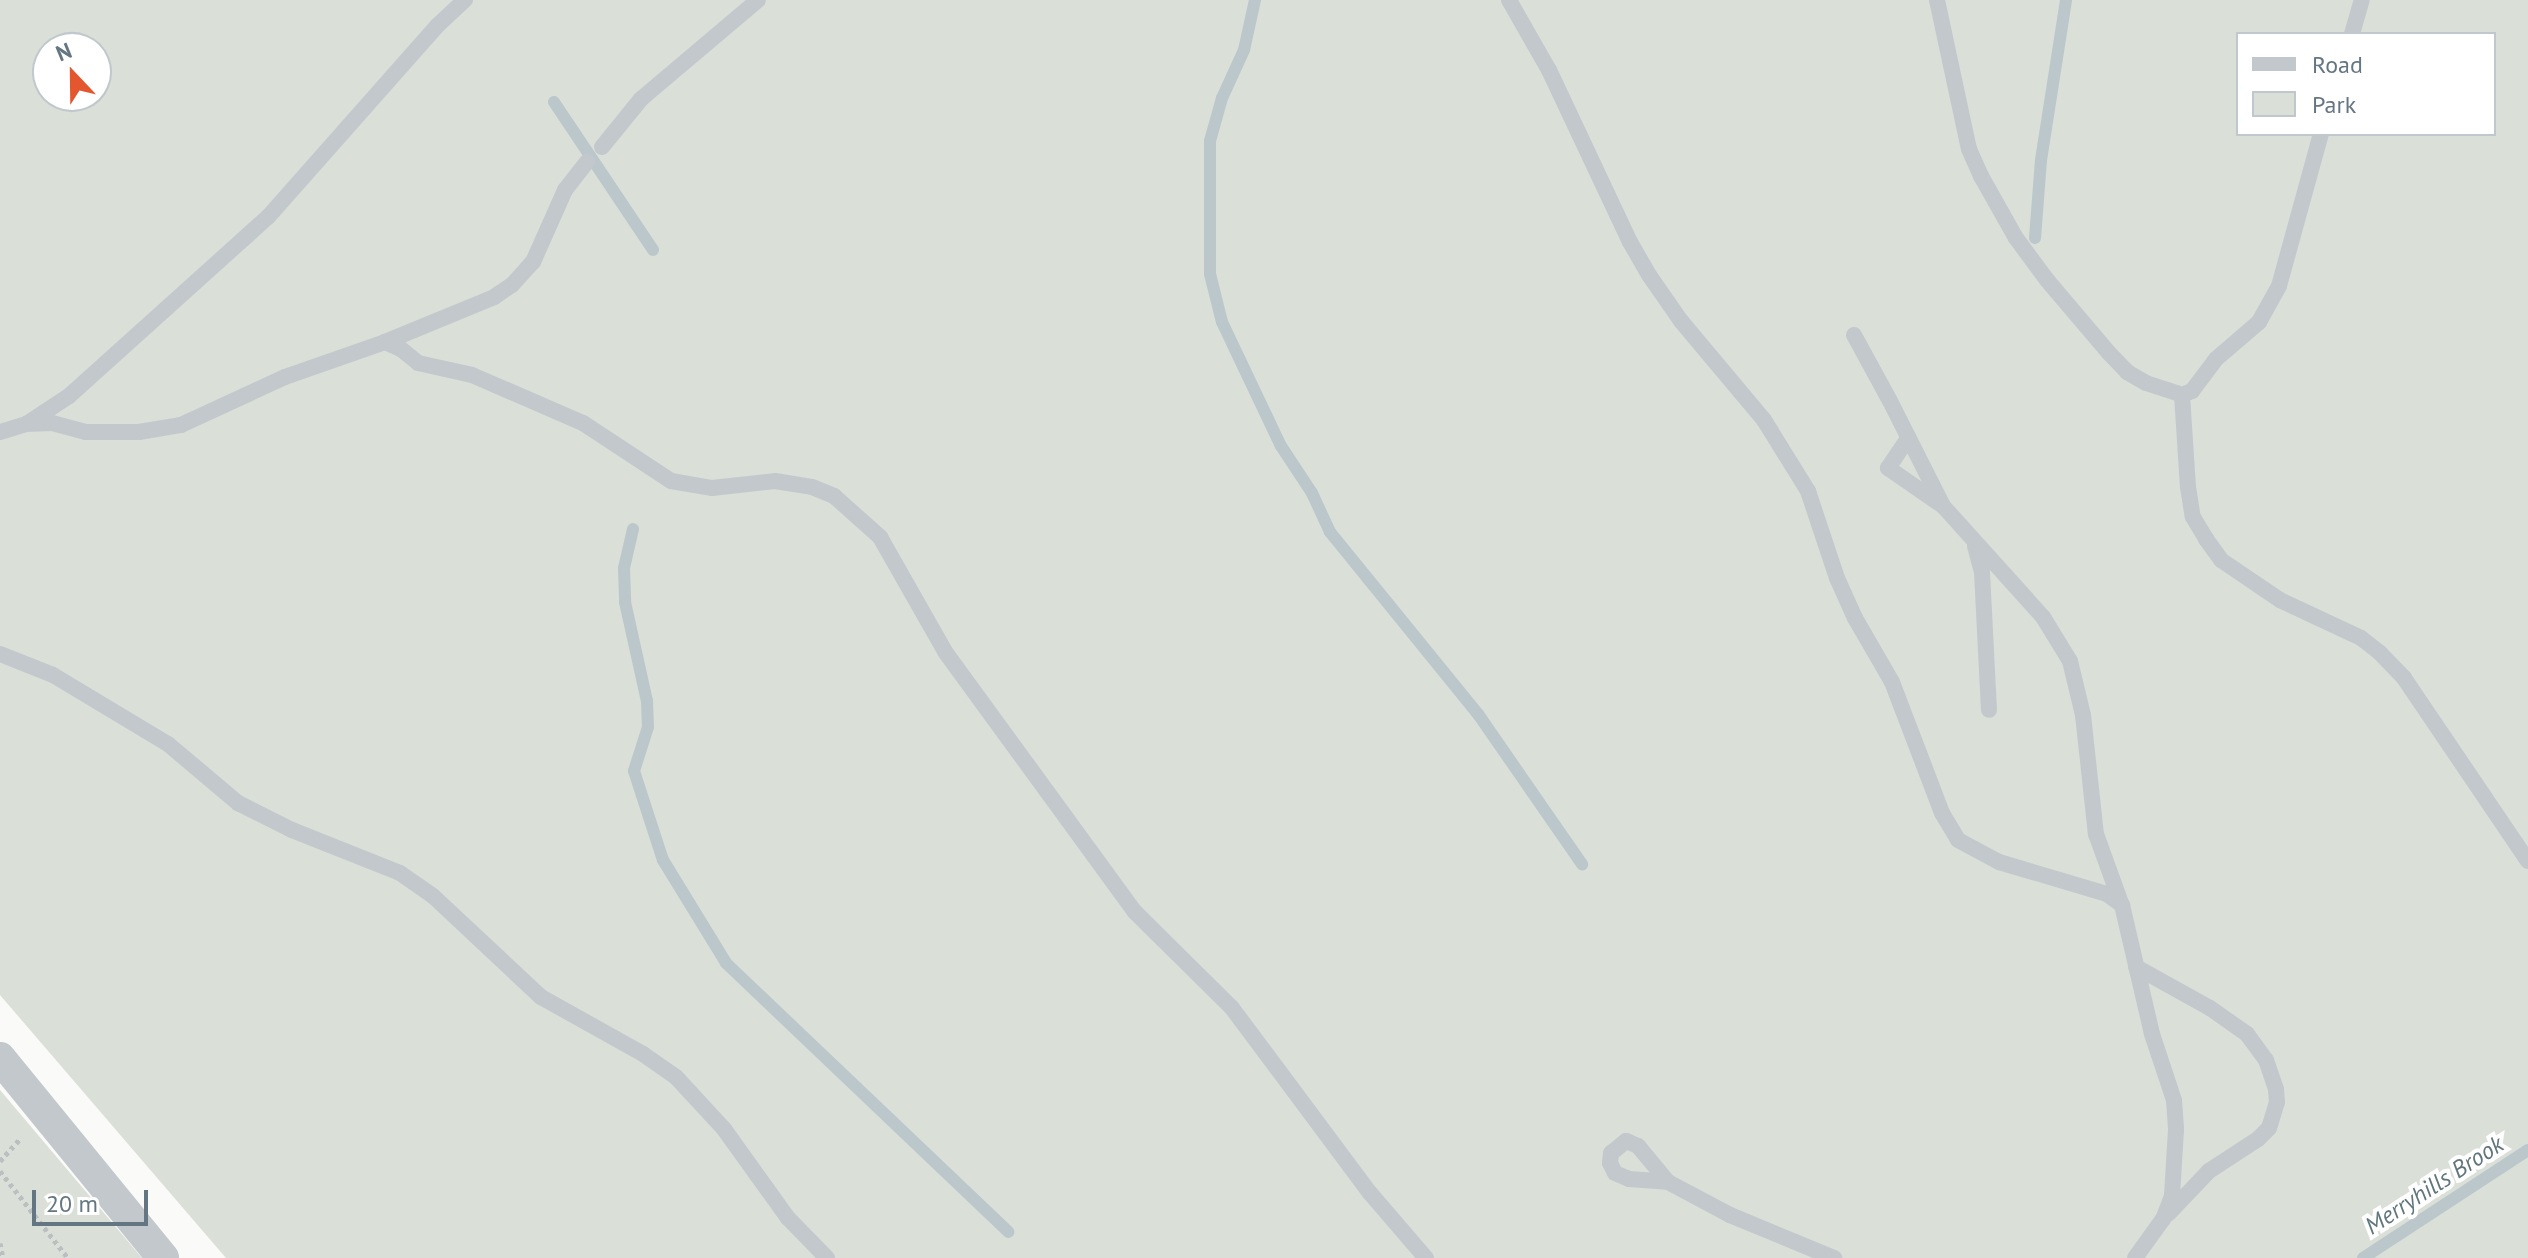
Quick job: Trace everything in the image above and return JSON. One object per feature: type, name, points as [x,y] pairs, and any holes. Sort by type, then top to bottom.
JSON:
[{"type":"street","points":[[0,1058],[163,1258]]},
{"type":"lane","points":[[26,424],[69,396],[268,217],[438,25],[465,0]]},
{"type":"lane","points":[[602,147],[641,99],[758,0]]},
{"type":"lane","points":[[1509,0],[1549,70],[1649,275],[1681,321],[1764,420],[1808,491],[1837,578],[1855,618],[1897,693],[1942,813],[1958,840],[1999,862],[2107,894],[2122,905]]},
{"type":"lane","points":[[1937,0],[1969,149],[2016,238],[2047,280],[2127,372],[2182,395]]},
{"type":"lane","points":[[2353,32],[2362,0]]},
{"type":"lane","points":[[2182,395],[2201,384],[2206,370],[2259,322],[2267,309],[2279,286],[2320,136]]},
{"type":"lane","points":[[0,432],[26,424],[52,423],[86,432],[139,432],[181,425],[285,377],[385,342],[494,297],[512,285],[533,262],[558,203],[587,162]]},
{"type":"lane","points":[[1854,335],[1943,506]]},
{"type":"lane","points":[[385,342],[418,363],[472,375],[583,423],[671,481],[712,488],[775,481],[796,483],[834,496],[849,506],[880,537],[946,653],[1107,876],[1135,912],[1232,1008],[1370,1193],[1426,1258]]},
{"type":"lane","points":[[2182,395],[2193,517],[2221,560],[2280,600],[2361,638],[2380,653],[2404,678],[2528,861]]},
{"type":"lane","points":[[1908,438],[1888,468],[1943,506],[2043,617],[2070,661],[2083,715],[2096,834],[2107,872],[2122,905],[2152,1034],[2174,1100],[2176,1165],[2172,1196],[2163,1219]]},
{"type":"lane","points":[[1973,540],[1982,572],[1989,710]]},
{"type":"lane","points":[[0,654],[53,675],[168,744],[238,803],[292,830],[400,873],[433,896],[541,997],[643,1054],[676,1077],[724,1129],[788,1218],[827,1258]]},
{"type":"lane","points":[[2135,1258],[2163,1219],[2209,1171],[2258,1139],[2269,1128],[2277,1102],[2273,1073],[2247,1034],[2210,1008],[2136,967]]},
{"type":"lane","points":[[1668,1182],[1730,1215],[1834,1258]]},
{"type":"path","points":[[0,1171],[68,1258]]},
{"type":"path","points":[[0,1243],[3,1258]]},
{"type":"green space","points":[[0,0],[2528,0],[2528,1258],[226,1258],[0,995]]},
{"type":"green space","points":[[0,1090],[142,1258],[0,1258]]},
{"type":"waterway","points":[[1255,0],[1244,50],[1222,98],[1210,141],[1210,274],[1222,322],[1281,446],[1312,493],[1330,532],[1478,714],[1582,864]]},
{"type":"waterway","points":[[2035,238],[2041,160],[2066,0]]},
{"type":"waterway","points":[[554,102],[653,250]]},
{"type":"waterway","points":[[633,529],[624,568],[625,602],[647,701],[648,727],[634,771],[663,860],[726,963],[1008,1232]]},
{"type":"waterway","name":"Merryhills Brook","points":[[2363,1258],[2528,1150]]}]
